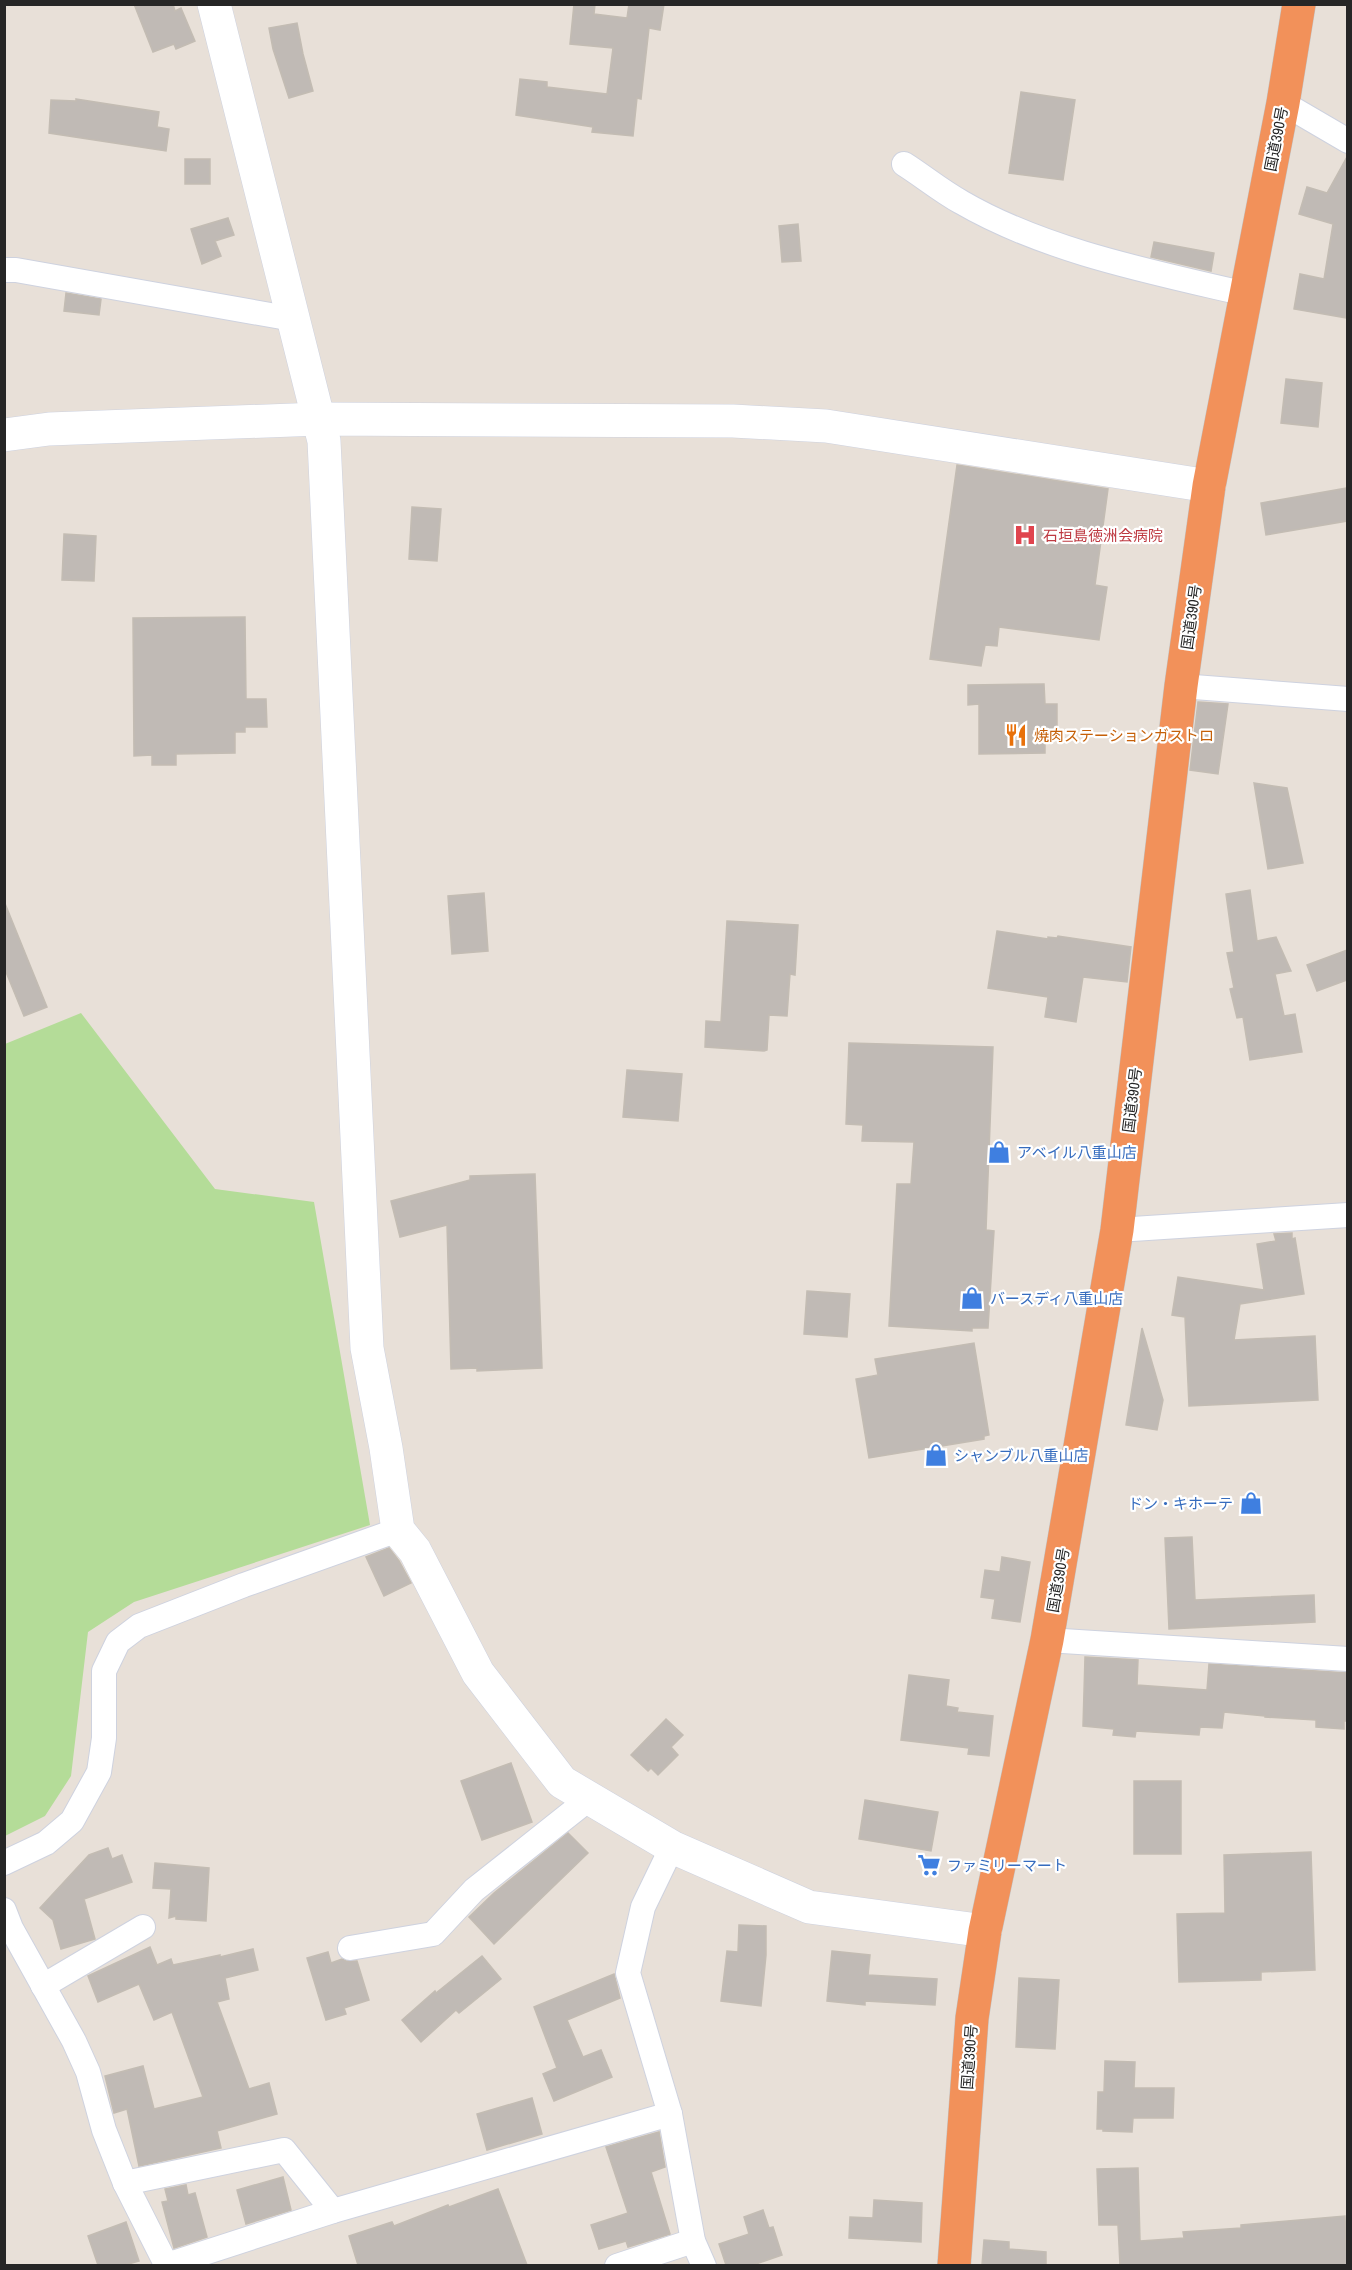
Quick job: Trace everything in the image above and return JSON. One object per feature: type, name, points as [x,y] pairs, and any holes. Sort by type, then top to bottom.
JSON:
[{"type":"highway","name":"国道390号","points":[[954,2265],[972,2018],[985,1931],[1047,1640],[1117,1230],[1181,686],[1209,486],[1283,103],[1299,4]]},
{"type":"street","points":[[214,4],[324,441],[367,1348],[386,1448],[398,1530],[415,1551],[478,1673],[562,1782],[672,1847],[809,1907],[985,1931]]},
{"type":"street","points":[[1283,103],[1347,141]]},
{"type":"street","points":[[904,164],[962,202],[1023,231],[1086,254],[1246,294]]},
{"type":"street","points":[[4,270],[16,270],[293,319]]},
{"type":"street","points":[[4,435],[49,429],[319,419],[733,421],[826,426],[1209,486]]},
{"type":"street","points":[[1181,686],[1347,699]]},
{"type":"street","points":[[1117,1230],[1347,1215]]},
{"type":"street","points":[[4,1863],[46,1843],[72,1821],[99,1772],[104,1738],[104,1671],[118,1642],[139,1626],[244,1585],[398,1530]]},
{"type":"street","points":[[1047,1640],[1347,1659]]},
{"type":"street","points":[[350,1948],[433,1934],[474,1890],[590,1798]]},
{"type":"street","points":[[672,1847],[643,1907],[628,1973],[670,2114],[693,2241],[704,2265]]},
{"type":"street","points":[[4,1910],[11,1928],[74,2041],[88,2072],[104,2130],[125,2183],[167,2265],[333,2211],[670,2114]]},
{"type":"street","points":[[43,1986],[143,1927]]},
{"type":"street","points":[[125,2183],[284,2150],[333,2211]]},
{"type":"street","points":[[617,2265],[693,2241]]},
{"type":"green space","points":[[81,1013],[215,1189],[314,1202],[370,1525],[134,1602],[88,1632],[71,1776],[45,1816],[5,1836],[5,1044]]},
{"type":"building","points":[[134,4],[173,4],[175,11],[181,8],[195,41],[176,49],[174,44],[153,52]]},
{"type":"building","points":[[574,4],[595,4],[594,14],[627,18],[629,4],[664,4],[660,30],[649,28],[641,99],[637,98],[633,136],[592,132],[593,127],[516,115],[520,79],[547,82],[547,87],[607,94],[613,48],[570,44]]},
{"type":"building","points":[[297,23],[313,91],[289,98],[273,49],[269,28]]},
{"type":"building","points":[[1021,92],[1075,100],[1063,180],[1009,173]]},
{"type":"building","points":[[76,99],[159,112],[157,127],[169,129],[166,151],[49,133],[51,100],[76,101]]},
{"type":"building","points":[[1347,157],[1347,318],[1294,309],[1300,274],[1324,279],[1333,224],[1299,214],[1307,187],[1327,193]]},
{"type":"building","points":[[185,159],[210,159],[210,184],[185,184]]},
{"type":"building","points":[[228,218],[234,235],[215,241],[221,256],[202,264],[191,229]]},
{"type":"building","points":[[798,224],[801,261],[782,262],[779,226]]},
{"type":"building","points":[[1154,242],[1214,253],[1211,271],[1151,257]]},
{"type":"building","points":[[66,293],[101,299],[99,315],[64,311]]},
{"type":"building","points":[[1286,379],[1322,383],[1318,427],[1281,423]]},
{"type":"building","name":"石垣島徳洲会病院","points":[[957,465],[1108,489],[1095,585],[1107,587],[1099,640],[999,627],[997,646],[985,645],[981,666],[930,659]]},
{"type":"building","points":[[1347,488],[1347,521],[1266,535],[1261,503]]},
{"type":"building","points":[[412,507],[441,509],[437,561],[409,559]]},
{"type":"building","points":[[64,534],[96,536],[94,581],[62,580]]},
{"type":"building","points":[[245,617],[246,699],[266,699],[267,727],[245,727],[245,732],[235,732],[235,753],[176,754],[176,765],[152,765],[152,755],[134,756],[133,618]]},
{"type":"building","points":[[1044,684],[1045,704],[1057,704],[1057,735],[1045,734],[1045,753],[979,754],[979,704],[968,705],[968,685]]},
{"type":"building","points":[[1198,702],[1228,704],[1218,774],[1190,770]]},
{"type":"building","points":[[1254,783],[1287,788],[1303,863],[1268,869]]},
{"type":"building","points":[[1250,890],[1257,941],[1276,937],[1291,971],[1275,974],[1284,1016],[1295,1014],[1302,1052],[1250,1060],[1243,1017],[1237,1018],[1230,989],[1234,988],[1227,953],[1234,952],[1226,894]]},
{"type":"building","points":[[484,893],[488,951],[452,954],[448,896]]},
{"type":"building","points":[[4,901],[47,1007],[24,1016],[4,967]]},
{"type":"building","points":[[727,921],[798,925],[795,975],[790,974],[787,1016],[769,1015],[767,1050],[764,1051],[705,1047],[706,1021],[721,1022]]},
{"type":"building","points":[[997,931],[1048,939],[1048,937],[1057,938],[1058,936],[1131,947],[1127,982],[1083,977],[1076,1022],[1045,1017],[1048,997],[988,988]]},
{"type":"building","points":[[1347,950],[1347,980],[1317,991],[1307,965]]},
{"type":"building","points":[[849,1043],[993,1047],[986,1230],[994,1231],[988,1328],[972,1328],[972,1331],[889,1326],[897,1184],[911,1184],[914,1142],[862,1141],[863,1125],[846,1124]]},
{"type":"building","points":[[627,1070],[682,1074],[678,1121],[623,1117]]},
{"type":"building","points":[[535,1174],[542,1368],[477,1371],[477,1368],[451,1369],[447,1225],[400,1237],[391,1201],[470,1180],[470,1176]]},
{"type":"building","points":[[1292,1233],[1292,1239],[1295,1238],[1304,1294],[1240,1304],[1234,1340],[1315,1336],[1318,1400],[1189,1406],[1185,1317],[1172,1315],[1178,1277],[1264,1290],[1257,1244],[1276,1241],[1274,1234]]},
{"type":"building","points":[[807,1291],[850,1294],[847,1337],[804,1334]]},
{"type":"building","points":[[1142,1328],[1163,1400],[1157,1430],[1126,1425]]},
{"type":"building","points":[[974,1343],[989,1435],[984,1436],[984,1439],[869,1458],[856,1379],[878,1375],[875,1359]]},
{"type":"building","points":[[1192,1537],[1195,1600],[1314,1595],[1315,1622],[1169,1629],[1165,1538]]},
{"type":"building","points":[[389,1548],[411,1583],[384,1596],[366,1557]]},
{"type":"building","points":[[1002,1557],[1030,1562],[1020,1622],[992,1618],[995,1599],[981,1597],[985,1570],[1000,1572]]},
{"type":"building","points":[[1085,1657],[1138,1660],[1137,1685],[1207,1690],[1209,1664],[1347,1673],[1347,1721],[1344,1721],[1344,1729],[1316,1727],[1316,1720],[1224,1712],[1222,1728],[1200,1727],[1199,1735],[1136,1731],[1135,1737],[1113,1735],[1114,1729],[1083,1726]]},
{"type":"building","points":[[909,1675],[949,1680],[946,1706],[958,1708],[957,1712],[993,1716],[989,1756],[968,1754],[969,1748],[901,1740]]},
{"type":"building","points":[[666,1719],[683,1735],[671,1747],[678,1755],[658,1775],[651,1768],[648,1771],[631,1755]]},
{"type":"building","points":[[511,1763],[532,1822],[482,1840],[461,1781]]},
{"type":"building","points":[[1134,1781],[1181,1781],[1181,1854],[1134,1854]]},
{"type":"building","points":[[865,1800],[938,1812],[931,1851],[859,1839]]},
{"type":"building","points":[[568,1833],[588,1853],[494,1944],[469,1917],[494,1893]]},
{"type":"building","points":[[108,1848],[112,1859],[122,1855],[132,1882],[84,1899],[95,1939],[61,1949],[53,1920],[40,1908],[89,1855]]},
{"type":"building","points":[[1311,1852],[1315,1970],[1261,1972],[1261,1980],[1179,1982],[1177,1914],[1225,1913],[1224,1855]]},
{"type":"building","points":[[155,1863],[209,1868],[206,1921],[176,1919],[176,1916],[169,1918],[171,1889],[153,1888]]},
{"type":"building","points":[[739,1925],[766,1926],[766,1955],[761,2006],[721,2001],[727,1951],[738,1952]]},
{"type":"building","points":[[150,1947],[157,1965],[171,1959],[173,1965],[253,1949],[258,1970],[225,1978],[229,1999],[217,2002],[249,2089],[269,2083],[277,2114],[217,2131],[221,2148],[139,2166],[127,2109],[114,2113],[105,2076],[143,2066],[154,2109],[203,2097],[172,2012],[154,2020],[139,1984],[98,2002],[88,1976]]},
{"type":"building","points":[[832,1951],[870,1955],[868,1975],[937,1979],[935,2005],[865,2001],[865,2005],[827,2001]]},
{"type":"building","points":[[328,1952],[331,1963],[342,1959],[357,1961],[369,2000],[344,2008],[346,2014],[326,2020],[307,1958]]},
{"type":"building","points":[[482,1956],[501,1979],[459,2013],[456,2010],[421,2042],[402,2020],[435,1991],[436,1993]]},
{"type":"building","points":[[614,1974],[620,1998],[567,2020],[583,2057],[601,2050],[612,2077],[554,2101],[543,2074],[557,2068],[534,2007]]},
{"type":"building","points":[[1019,1978],[1059,1980],[1055,2049],[1016,2047]]},
{"type":"building","points":[[1105,2061],[1135,2062],[1134,2088],[1174,2088],[1173,2118],[1133,2118],[1132,2132],[1097,2129],[1098,2092],[1104,2092]]},
{"type":"building","points":[[532,2098],[542,2134],[487,2150],[477,2114]]},
{"type":"building","points":[[659,2132],[665,2167],[651,2172],[670,2234],[628,2247],[626,2241],[599,2249],[591,2225],[628,2213],[606,2147]]},
{"type":"building","points":[[1138,2168],[1140,2241],[1184,2238],[1183,2232],[1345,2216],[1347,2265],[1120,2265],[1118,2225],[1099,2225],[1097,2169]]},
{"type":"building","points":[[283,2177],[291,2210],[246,2224],[237,2190]]},
{"type":"building","points":[[186,2185],[188,2195],[195,2193],[207,2237],[174,2248],[162,2202],[168,2201],[165,2189]]},
{"type":"building","points":[[498,2189],[527,2265],[358,2265],[349,2236],[392,2222],[394,2226]]},
{"type":"building","points":[[874,2200],[922,2203],[921,2242],[849,2238],[850,2217],[873,2218]]},
{"type":"building","points":[[763,2210],[769,2228],[773,2227],[782,2255],[753,2265],[726,2265],[719,2244],[749,2234],[744,2217]]},
{"type":"building","points":[[126,2222],[139,2261],[125,2265],[98,2265],[88,2236]]},
{"type":"building","points":[[984,2240],[1009,2242],[1009,2249],[1046,2252],[1046,2265],[982,2265]]},
{"type":"place","name":"石垣島徳洲会病院","points":[[1025,535]]},
{"type":"place","name":"焼肉ステーションガストロ","points":[[1016,735]]},
{"type":"place","name":"アベイル八重山店","points":[[999,1152]]},
{"type":"place","name":"バースディ八重山店","points":[[972,1298]]},
{"type":"place","name":"シャンブル八重山店","points":[[936,1455]]},
{"type":"place","name":"ドン・キホーテ","points":[[1251,1503]]},
{"type":"place","name":"ファミリーマート","points":[[929,1865]]}]
